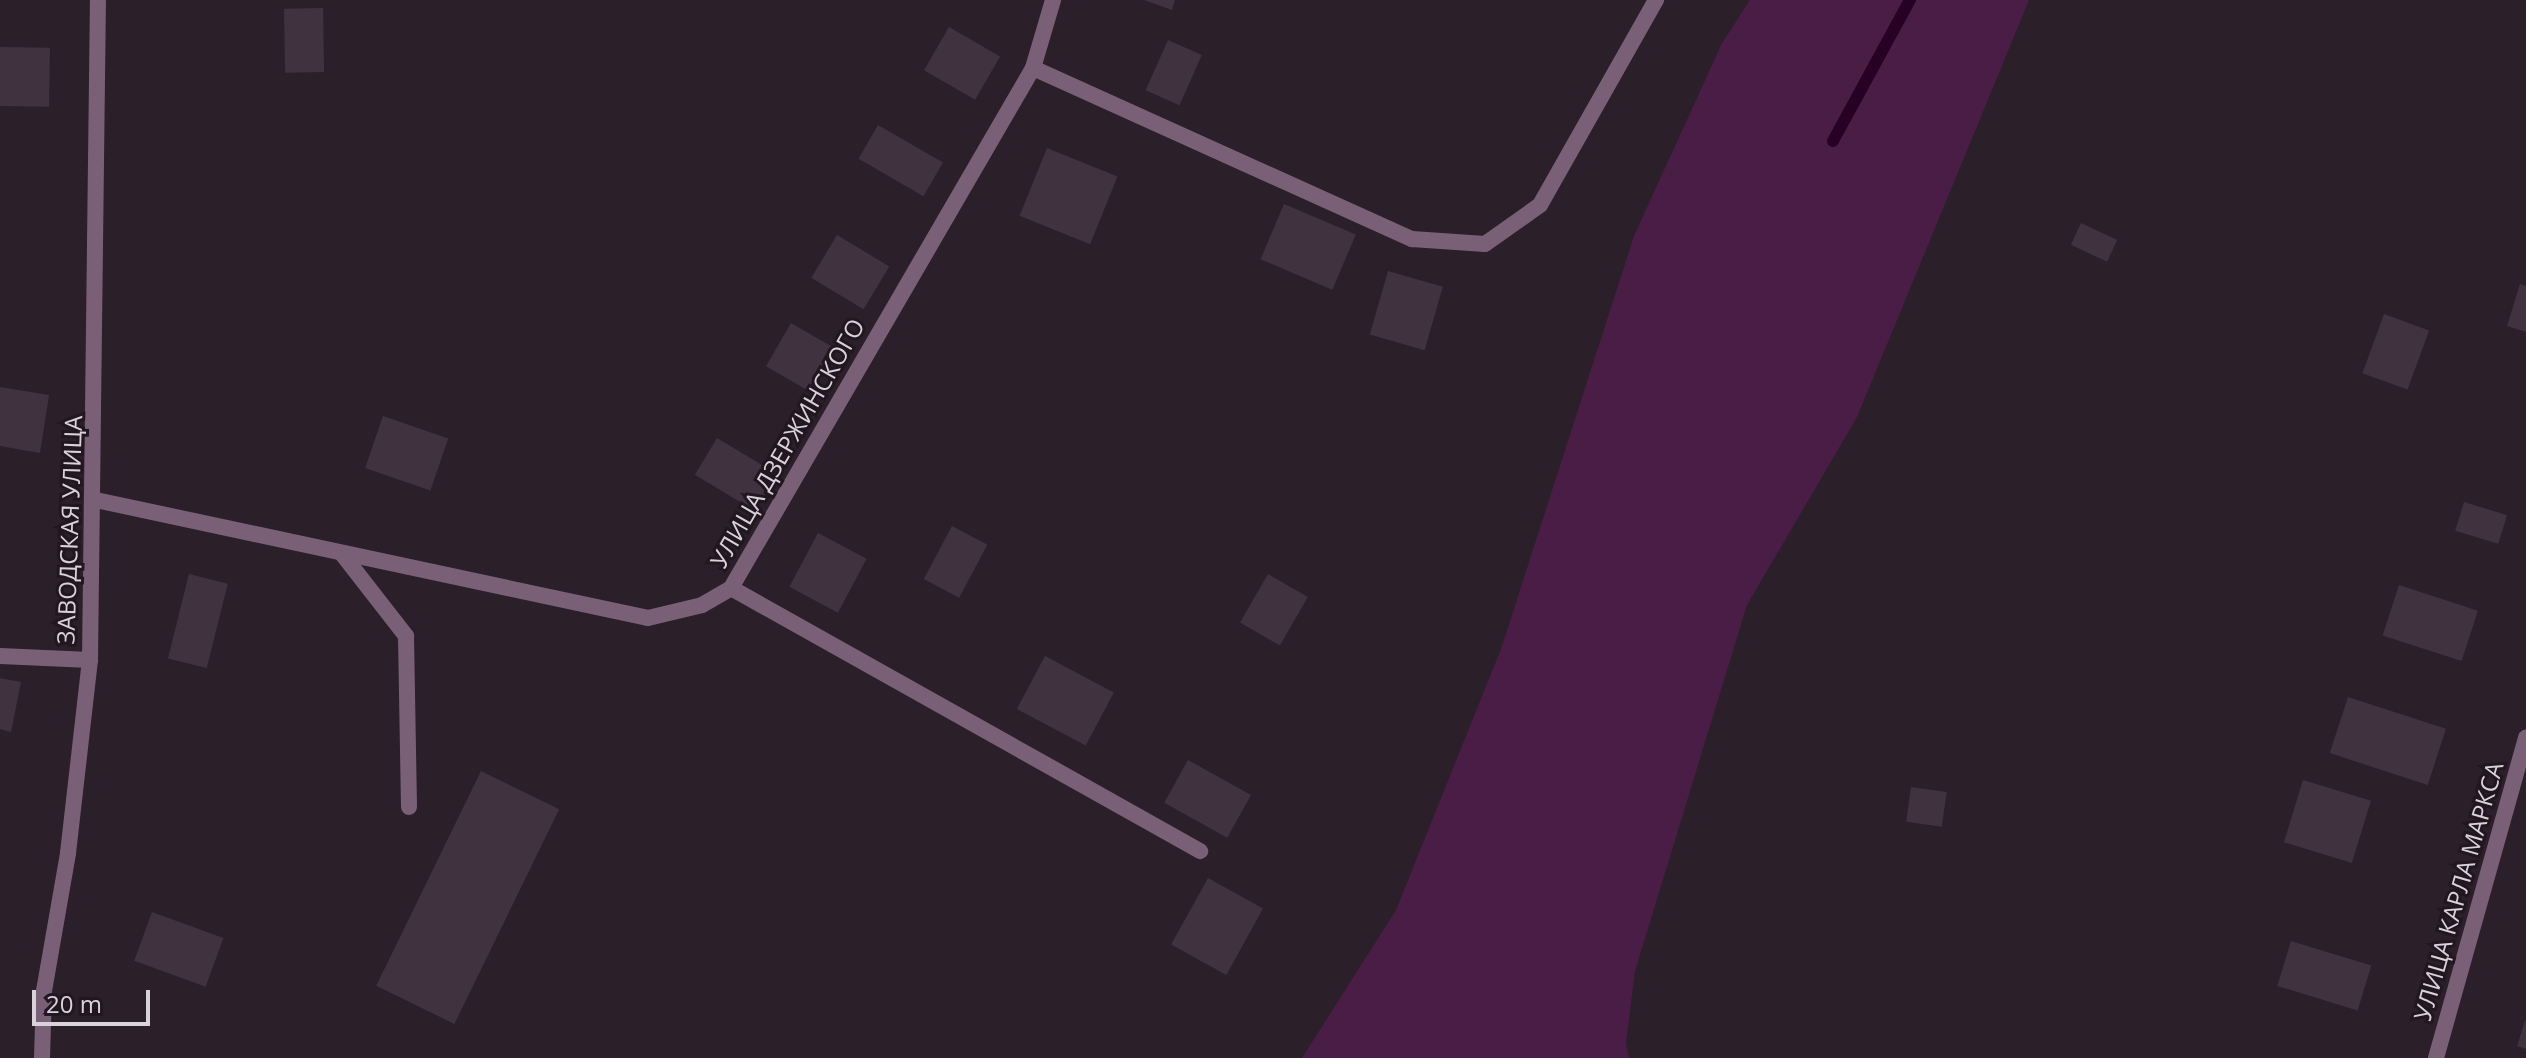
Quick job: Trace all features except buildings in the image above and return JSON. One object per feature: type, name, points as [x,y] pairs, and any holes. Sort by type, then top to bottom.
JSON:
[{"type":"street","name":"ЗАВОДСКАЯ УЛИЦА","points":[[42,1058],[44,991],[68,853],[90,660],[96,500],[98,0]]},
{"type":"street","name":"УЛИЦА ДЗЕРЖИНСКОГО","points":[[96,500],[648,618],[702,605],[731,588],[1033,68],[1053,0]]},
{"type":"street","points":[[1033,68],[1412,239],[1485,244],[1540,205],[1656,0]]},
{"type":"street","points":[[343,555],[406,636],[409,807]]},
{"type":"street","points":[[731,588],[1200,851]]},
{"type":"street","points":[[0,656],[90,660]]},
{"type":"street","name":"УЛИЦА КАРЛА МАРКСА","points":[[2436,1058],[2526,737]]},
{"type":"shaded area","points":[[1750,0],[2029,0],[1857,417],[1747,605],[1635,971],[1626,1043],[1629,1058],[1302,1058],[1396,910],[1501,649],[1634,236],[1722,43]]},
{"type":"waterway","points":[[1833,141],[1910,0]]}]
